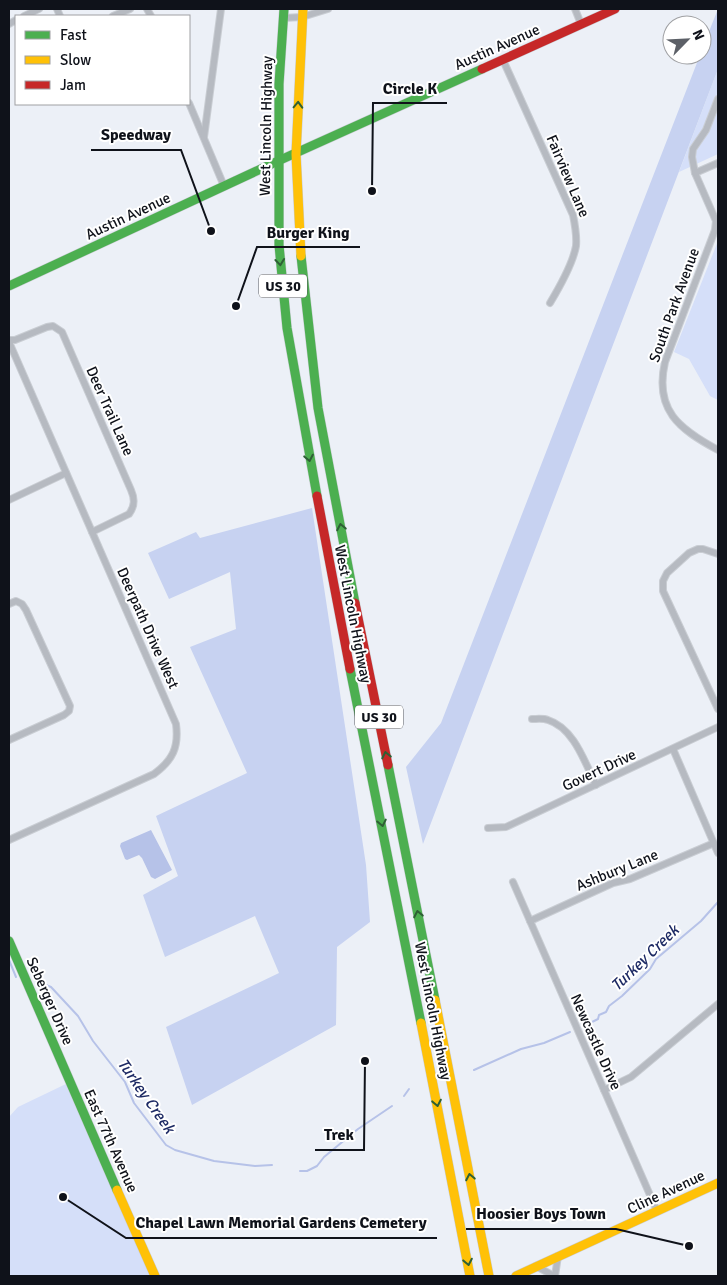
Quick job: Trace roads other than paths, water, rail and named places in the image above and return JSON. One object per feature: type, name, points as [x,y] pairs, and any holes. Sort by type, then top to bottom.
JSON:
[{"type":"main road","name":"Austin Avenue","points":[[9,286],[278,161],[615,9]]},
{"type":"main road","name":"West Lincoln Highway","points":[[302,13],[296,154],[299,241],[319,414],[489,1276]]},
{"type":"main road","name":"West Lincoln Highway","points":[[283,14],[278,161],[280,254],[287,328],[304,429],[470,1276]]},
{"type":"main road","name":"Seberger Drive","points":[[9,942],[66,1071]]},
{"type":"main road","name":"East 77th Avenue","points":[[66,1071],[156,1276]]},
{"type":"main road","name":"Cline Avenue","points":[[516,1276],[718,1183]]},
{"type":"street","points":[[26,15],[39,9]]},
{"type":"street","points":[[115,15],[130,9]]},
{"type":"street","points":[[204,137],[221,9]]},
{"type":"street","points":[[283,14],[328,9]]},
{"type":"street","points":[[574,9],[581,24]]},
{"type":"street","name":"Fairview Lane","points":[[503,60],[573,215],[576,229],[576,246],[560,286],[550,302]]},
{"type":"street","name":"South Park Avenue","points":[[718,99],[706,130],[693,149],[692,157],[696,173],[716,221],[715,230],[661,377],[662,391],[667,404],[680,425],[688,433],[718,450]]},
{"type":"street","points":[[190,105],[224,186]]},
{"type":"street","points":[[696,173],[718,163]]},
{"type":"street","name":"Deer Trail Lane","points":[[9,341],[47,327],[53,326],[62,332],[128,481],[134,495],[133,509],[129,514],[92,532]]},
{"type":"street","name":"Deerpath Drive West","points":[[9,341],[176,724],[178,738],[171,758],[154,774],[9,840]]},
{"type":"street","points":[[9,500],[66,473]]},
{"type":"street","points":[[718,554],[703,549],[692,551],[672,568],[662,581],[663,591],[718,709]]},
{"type":"street","points":[[9,604],[16,601],[22,604],[70,706],[64,715],[9,740]]},
{"type":"street","points":[[532,719],[547,719],[560,725],[573,739],[596,785]]},
{"type":"street","name":"Govert Drive","points":[[488,828],[506,826],[718,727]]},
{"type":"street","points":[[673,749],[718,853]]},
{"type":"street","name":"Ashbury Lane","points":[[530,921],[613,883],[630,879],[714,843]]},
{"type":"street","name":"Newcastle Drive","points":[[513,882],[657,1212]]},
{"type":"street","points":[[604,1090],[631,1077],[718,1004]]},
{"type":"street","points":[[536,1266],[554,1276],[558,1256]]},
{"type":"waterway","name":"Turkey Creek","points":[[584,1026],[598,1019],[599,1015],[606,1012],[609,1006],[650,969],[656,959],[701,921],[718,902]]},
{"type":"waterway","name":"Turkey Creek","points":[[9,960],[16,977]]},
{"type":"waterway","name":"Turkey Creek","points":[[36,981],[51,987],[78,1016],[93,1041],[125,1082],[134,1103],[166,1145],[175,1150],[214,1161],[255,1166],[272,1165]]},
{"type":"waterway","name":"Turkey Creek","points":[[474,1070],[521,1049],[544,1043],[570,1032]]},
{"type":"waterway","name":"Turkey Creek","points":[[404,1096],[409,1089]]},
{"type":"waterway","name":"Turkey Creek","points":[[300,1171],[307,1171],[317,1166],[324,1157],[358,1129],[392,1106]]},
{"type":"place","name":"Circle K","points":[[372,191]]},
{"type":"place","name":"Speedway","points":[[211,231]]},
{"type":"place","name":"Burger King","points":[[236,306]]},
{"type":"place","name":"Trek","points":[[365,1061]]},
{"type":"place","name":"Chapel Lawn Memorial Gardens Cemetery","points":[[63,1197]]},
{"type":"place","name":"Hoosier Boys Town","points":[[689,1246]]}]
